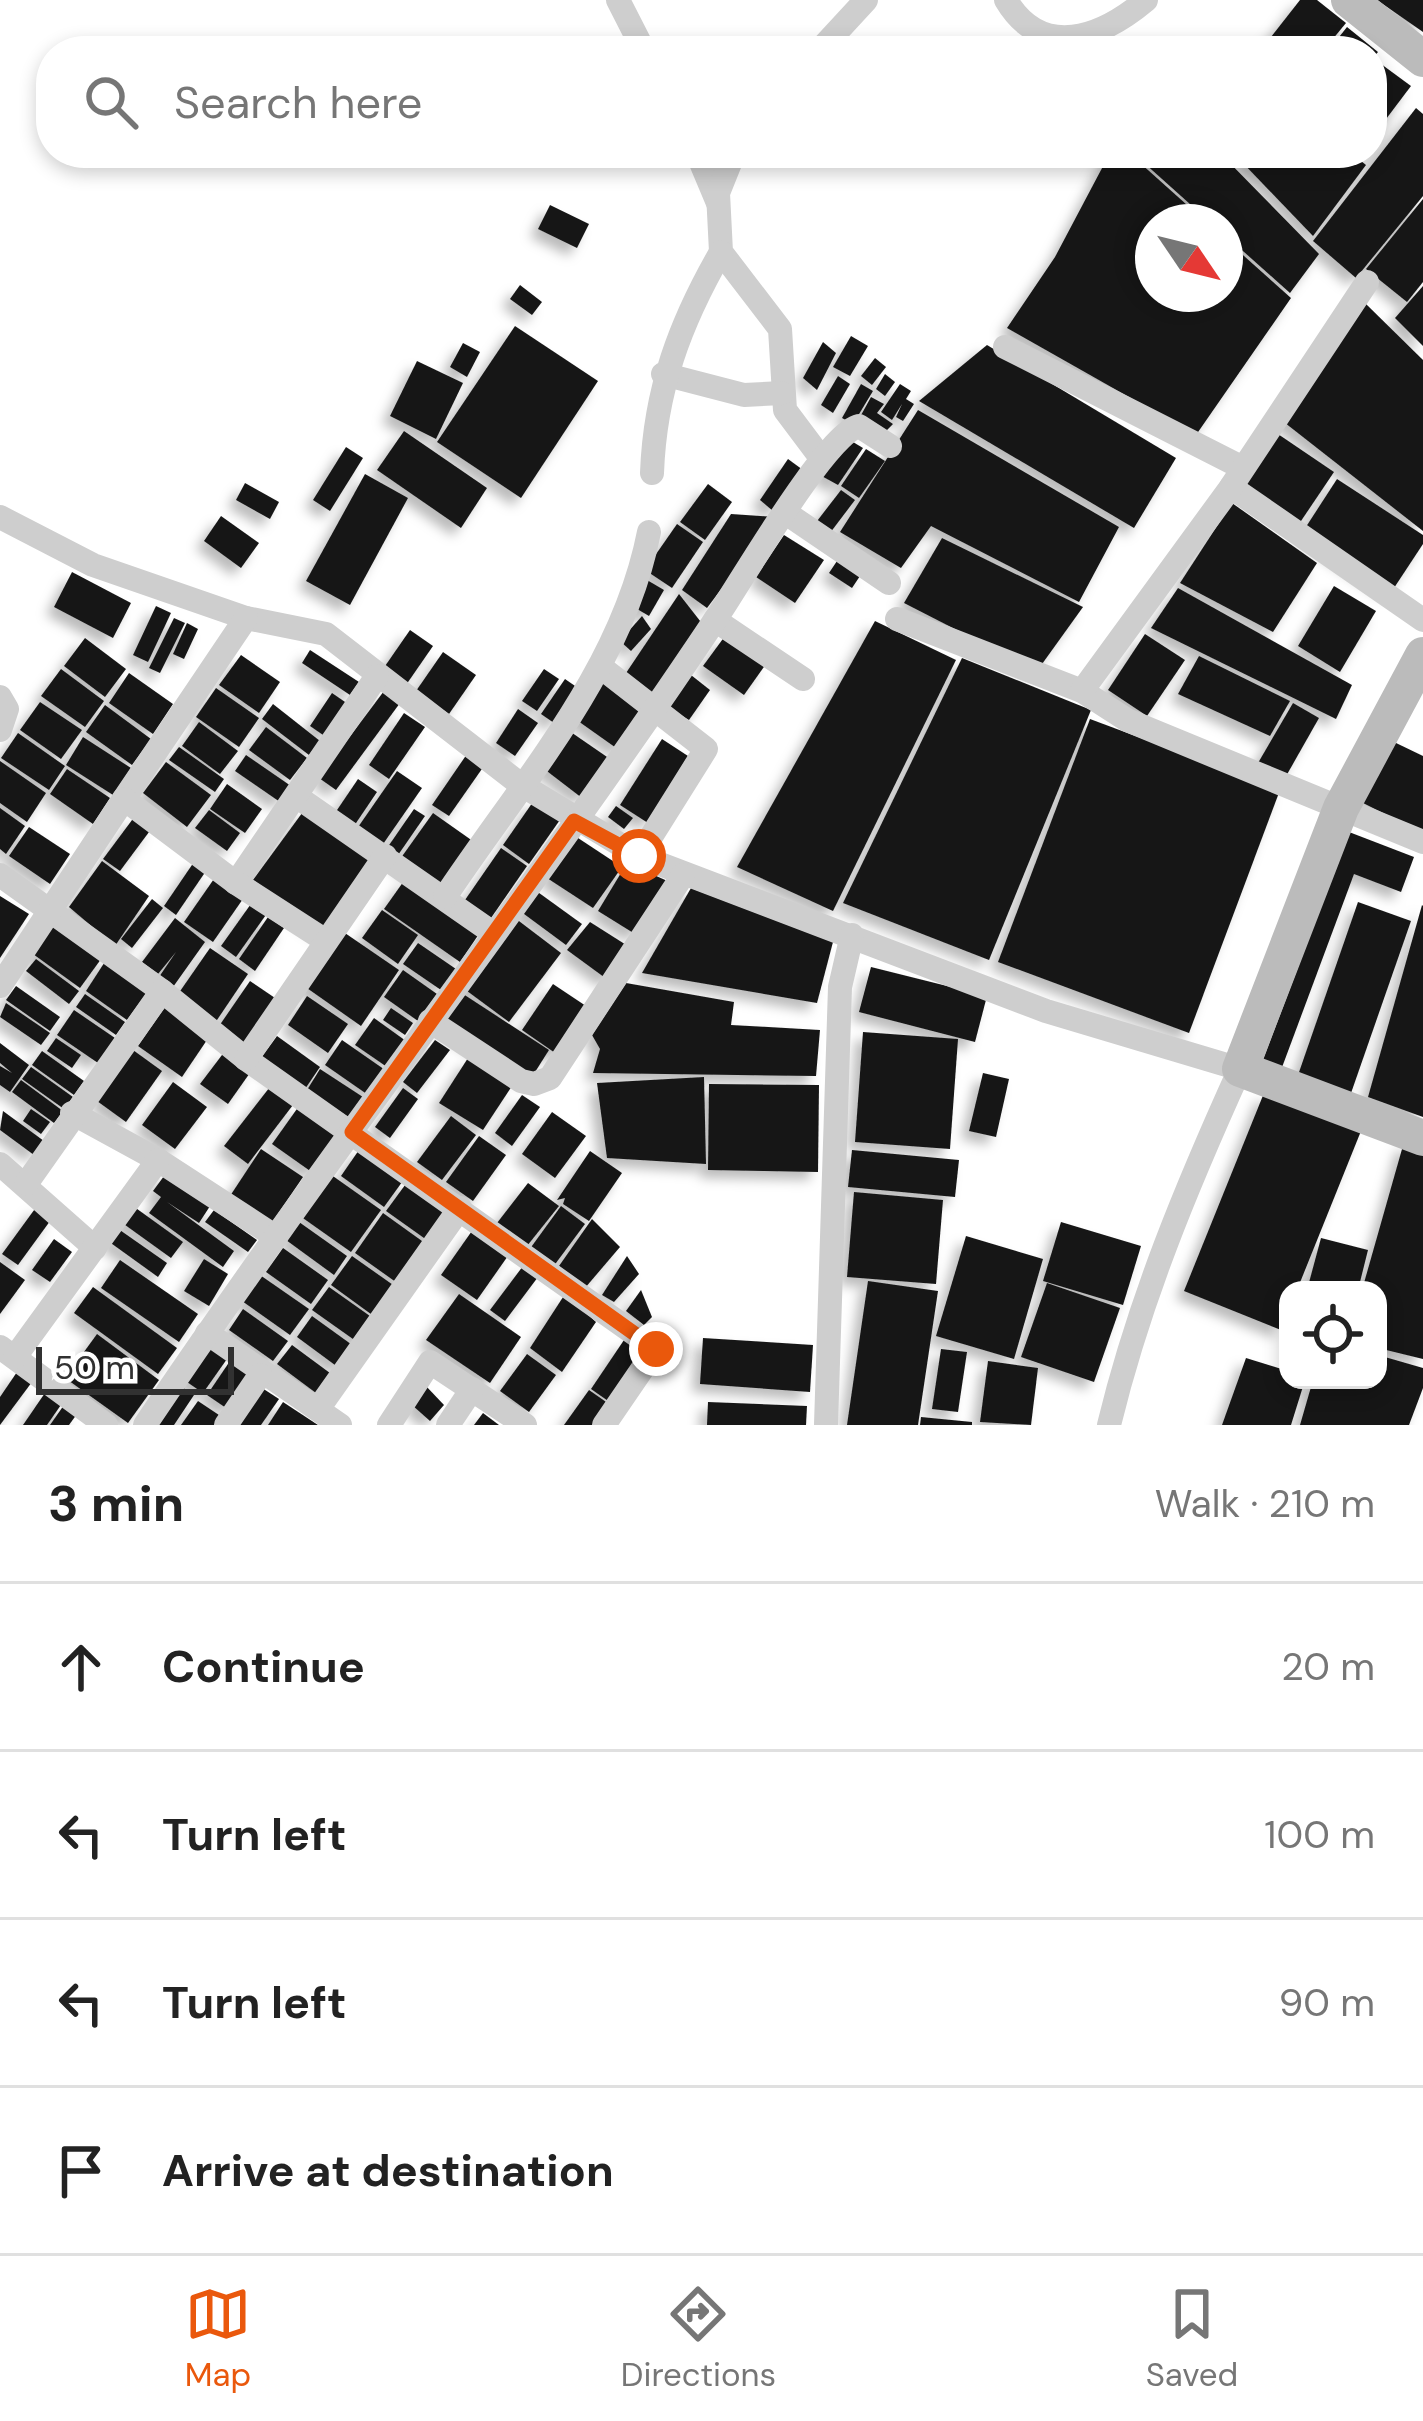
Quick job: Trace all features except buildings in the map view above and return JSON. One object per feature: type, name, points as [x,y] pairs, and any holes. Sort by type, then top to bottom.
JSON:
[{"type":"street","points":[[618,0],[636,36]]},
{"type":"street","points":[[833,36],[866,0]]},
{"type":"street","points":[[1006,0],[1036,32],[1047,36]]},
{"type":"street","points":[[1089,36],[1125,18],[1146,0]]},
{"type":"street","points":[[1349,0],[1423,59]]},
{"type":"street","points":[[703,168],[718,203],[722,252],[779,329],[783,402],[803,438],[821,458]]},
{"type":"street","points":[[718,203],[729,168]]},
{"type":"street","points":[[652,473],[663,374],[696,296],[722,252]]},
{"type":"street","points":[[1082,692],[1236,477],[1367,282]]},
{"type":"street","points":[[1005,347],[1236,477],[1423,620]]},
{"type":"street","points":[[663,374],[783,402]]},
{"type":"street","points":[[146,1425],[715,620],[821,458],[849,428],[870,431],[890,446]]},
{"type":"street","points":[[786,513],[889,584]]},
{"type":"street","points":[[0,518],[93,565],[246,618],[326,634],[520,784],[574,821],[639,856],[1046,1011],[1240,1070],[1423,1138]]},
{"type":"street","points":[[445,897],[602,668],[642,571],[649,532]]},
{"type":"street","points":[[0,986],[55,911],[246,618]]},
{"type":"street","points":[[897,619],[1082,692],[1127,720],[1423,842]]},
{"type":"street","points":[[715,620],[803,679]]},
{"type":"street","points":[[1109,1425],[1130,1338],[1160,1255],[1240,1070],[1341,808],[1423,655]]},
{"type":"street","points":[[602,668],[706,749],[639,856]]},
{"type":"street","points":[[236,883],[376,676]]},
{"type":"street","points":[[0,697],[7,709],[0,730]]},
{"type":"street","points":[[296,796],[493,933]]},
{"type":"street","points":[[124,799],[236,883],[326,941]]},
{"type":"street","points":[[246,1059],[385,856]]},
{"type":"street","points":[[0,874],[162,991],[246,1059],[656,1349],[604,1425]]},
{"type":"street","points":[[430,1021],[520,1081],[535,1084],[550,1078],[683,875]]},
{"type":"street","points":[[826,1425],[839,1008],[852,935]]},
{"type":"street","points":[[26,1184],[162,991]]},
{"type":"street","points":[[72,1113],[158,1160],[276,1237]]},
{"type":"street","points":[[106,1425],[7,1352],[95,1248],[158,1160]]},
{"type":"street","points":[[0,1164],[95,1248]]},
{"type":"street","points":[[318,1409],[460,1208]]},
{"type":"street","points":[[207,1333],[260,1375],[340,1425]]},
{"type":"street","points":[[389,1425],[430,1362],[526,1425]]},
{"type":"street","points":[[226,1425],[260,1375]]},
{"type":"street","points":[[448,1425],[472,1390]]},
{"type":"route","points":[[639,856],[574,821],[352,1132],[656,1349]]}]
